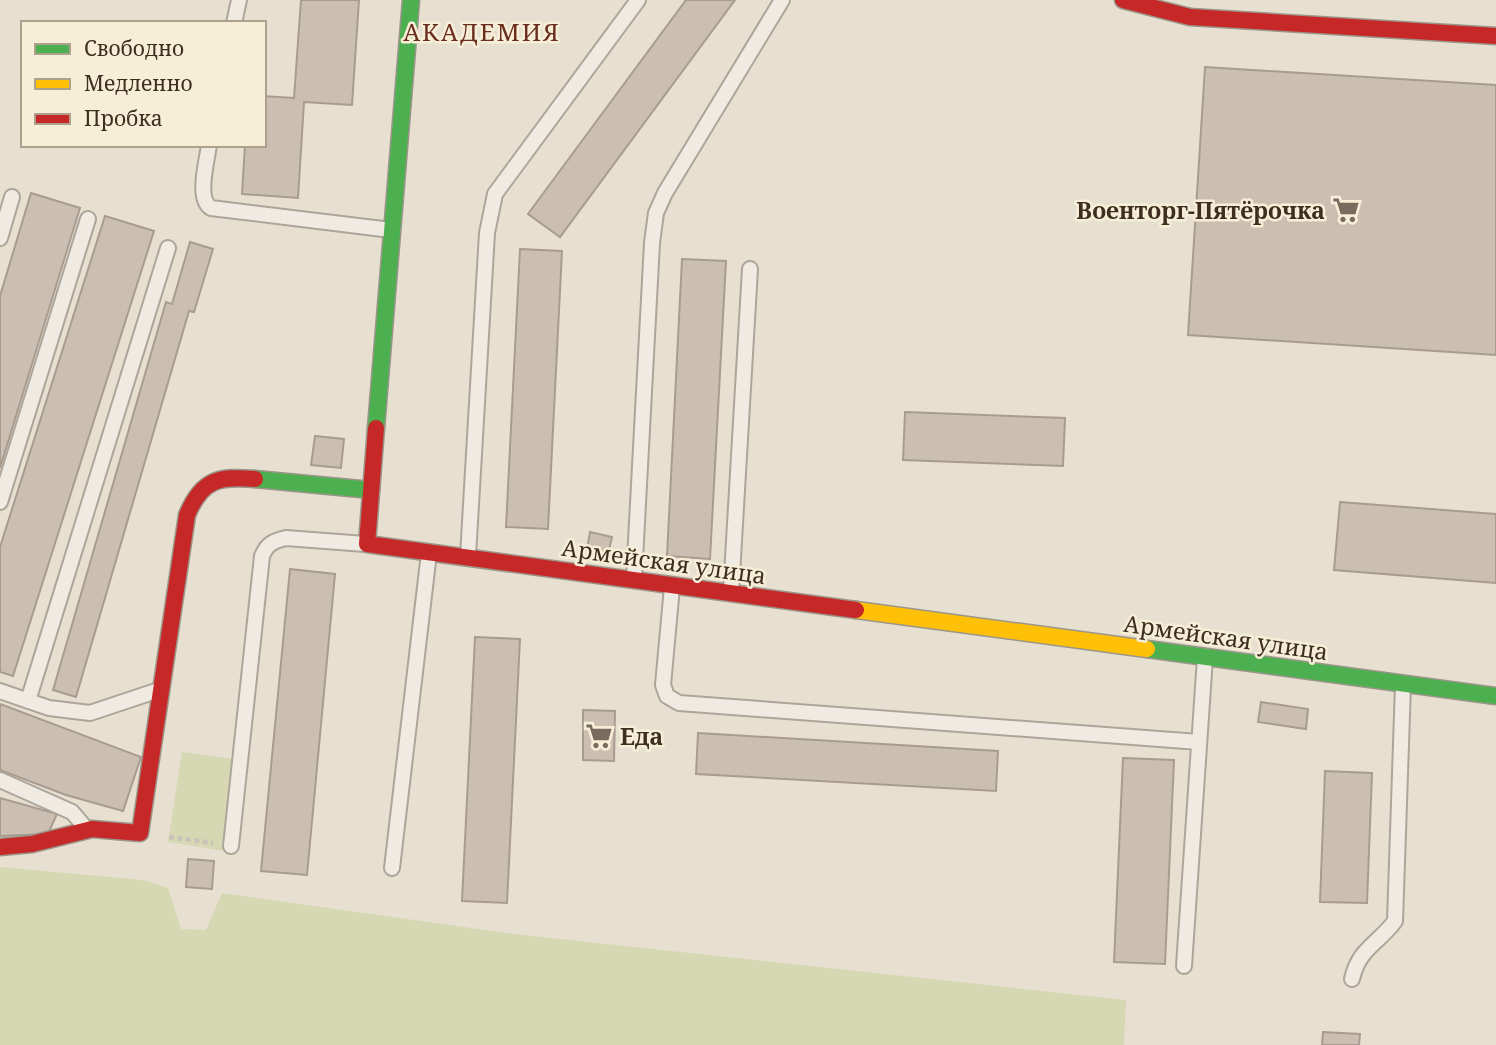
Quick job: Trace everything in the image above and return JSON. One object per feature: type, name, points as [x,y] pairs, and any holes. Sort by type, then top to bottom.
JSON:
[{"type":"street","points":[[367,544],[411,0]]},
{"type":"street","points":[[1123,0],[1190,17],[1496,36]]},
{"type":"street","points":[[0,847],[16,848],[88,830],[140,833],[187,515],[194,498],[204,485],[232,477],[371,490]]},
{"type":"street","name":"Армейская улица","points":[[367,544],[1496,696]]},
{"type":"lane","points":[[234,21],[239,0]]},
{"type":"lane","points":[[467,558],[486,233],[495,194],[638,0]]},
{"type":"lane","points":[[634,580],[650,269],[656,213],[665,193],[782,0]]},
{"type":"lane","points":[[209,147],[202,196],[206,205],[211,208],[392,230]]},
{"type":"lane","points":[[0,238],[12,197]]},
{"type":"lane","points":[[0,502],[88,219]]},
{"type":"lane","points":[[28,701],[168,248]]},
{"type":"lane","points":[[731,593],[750,269]]},
{"type":"lane","points":[[231,846],[262,556],[266,547],[273,541],[286,538],[367,544]]},
{"type":"lane","points":[[392,868],[429,552]]},
{"type":"lane","points":[[672,585],[663,685],[667,696],[678,703],[1199,742]]},
{"type":"lane","points":[[1184,966],[1205,657]]},
{"type":"lane","points":[[1352,979],[1356,963],[1395,921],[1403,684]]},
{"type":"lane","points":[[0,691],[49,708],[90,713],[161,689]]},
{"type":"lane","points":[[0,780],[72,812],[88,830]]},
{"type":"path","points":[[140,833],[231,846]]},
{"type":"green space","points":[[182,752],[233,759],[224,851],[168,842]]},
{"type":"green space","points":[[0,867],[143,880],[168,888],[181,929],[206,930],[222,893],[514,934],[1126,1000],[1124,1045],[0,1045]]},
{"type":"building","points":[[301,0],[359,0],[352,105],[304,102],[298,198],[242,194],[245,147],[266,147],[266,96],[294,98]]},
{"type":"building","points":[[686,0],[735,0],[560,237],[528,214]]},
{"type":"building","name":"Военторг-Пятёрочка","points":[[1205,67],[1496,85],[1496,355],[1188,335]]},
{"type":"building","points":[[31,193],[80,208],[0,468],[0,296]]},
{"type":"building","points":[[105,216],[154,231],[13,676],[0,672],[0,547]]},
{"type":"building","points":[[190,242],[213,249],[194,312],[189,311],[76,697],[53,690],[166,302],[172,304]]},
{"type":"building","points":[[520,249],[562,251],[548,529],[506,527]]},
{"type":"building","points":[[682,259],[726,261],[710,559],[667,556]]},
{"type":"building","points":[[905,412],[1065,418],[1063,466],[903,460]]},
{"type":"building","points":[[315,436],[344,439],[341,468],[311,465]]},
{"type":"building","points":[[1340,502],[1496,514],[1496,583],[1334,570]]},
{"type":"building","points":[[590,532],[612,537],[608,554],[587,550]]},
{"type":"building","points":[[290,569],[335,574],[307,875],[261,871]]},
{"type":"building","points":[[475,637],[520,639],[507,903],[462,901]]},
{"type":"building","points":[[1261,702],[1308,709],[1306,729],[1258,722]]},
{"type":"building","points":[[0,704],[141,757],[123,811],[66,795],[0,770]]},
{"type":"building","name":"Еда","points":[[583,710],[615,711],[614,761],[583,760]]},
{"type":"building","points":[[698,733],[998,751],[996,791],[696,774]]},
{"type":"building","points":[[1123,758],[1174,760],[1165,964],[1114,962]]},
{"type":"building","points":[[1325,771],[1372,773],[1367,903],[1320,902]]},
{"type":"building","points":[[0,798],[57,814],[48,834],[0,836]]},
{"type":"building","points":[[188,859],[214,861],[212,889],[186,887]]},
{"type":"building","points":[[1323,1032],[1360,1034],[1359,1045],[1322,1045]]},
{"type":"traffic: fast","points":[[376,428],[411,0]]},
{"type":"traffic: fast","points":[[255,479],[371,490]]},
{"type":"traffic: fast","points":[[1147,649],[1496,696]]},
{"type":"traffic: slow","points":[[856,610],[1147,649]]},
{"type":"traffic: jam","points":[[1123,0],[1190,17],[1496,36]]},
{"type":"traffic: jam","points":[[376,428],[367,544],[856,610]]},
{"type":"traffic: jam","points":[[0,847],[32,844],[92,829],[140,833],[187,515],[199,494],[213,482],[231,478],[255,479]]},
{"type":"place","name":"Военторг-Пятёрочка","points":[[1346,210]]},
{"type":"place","name":"Еда","points":[[599,736]]},
{"type":"district","name":"АКАДЕМИЯ","points":[[482,31]]}]
